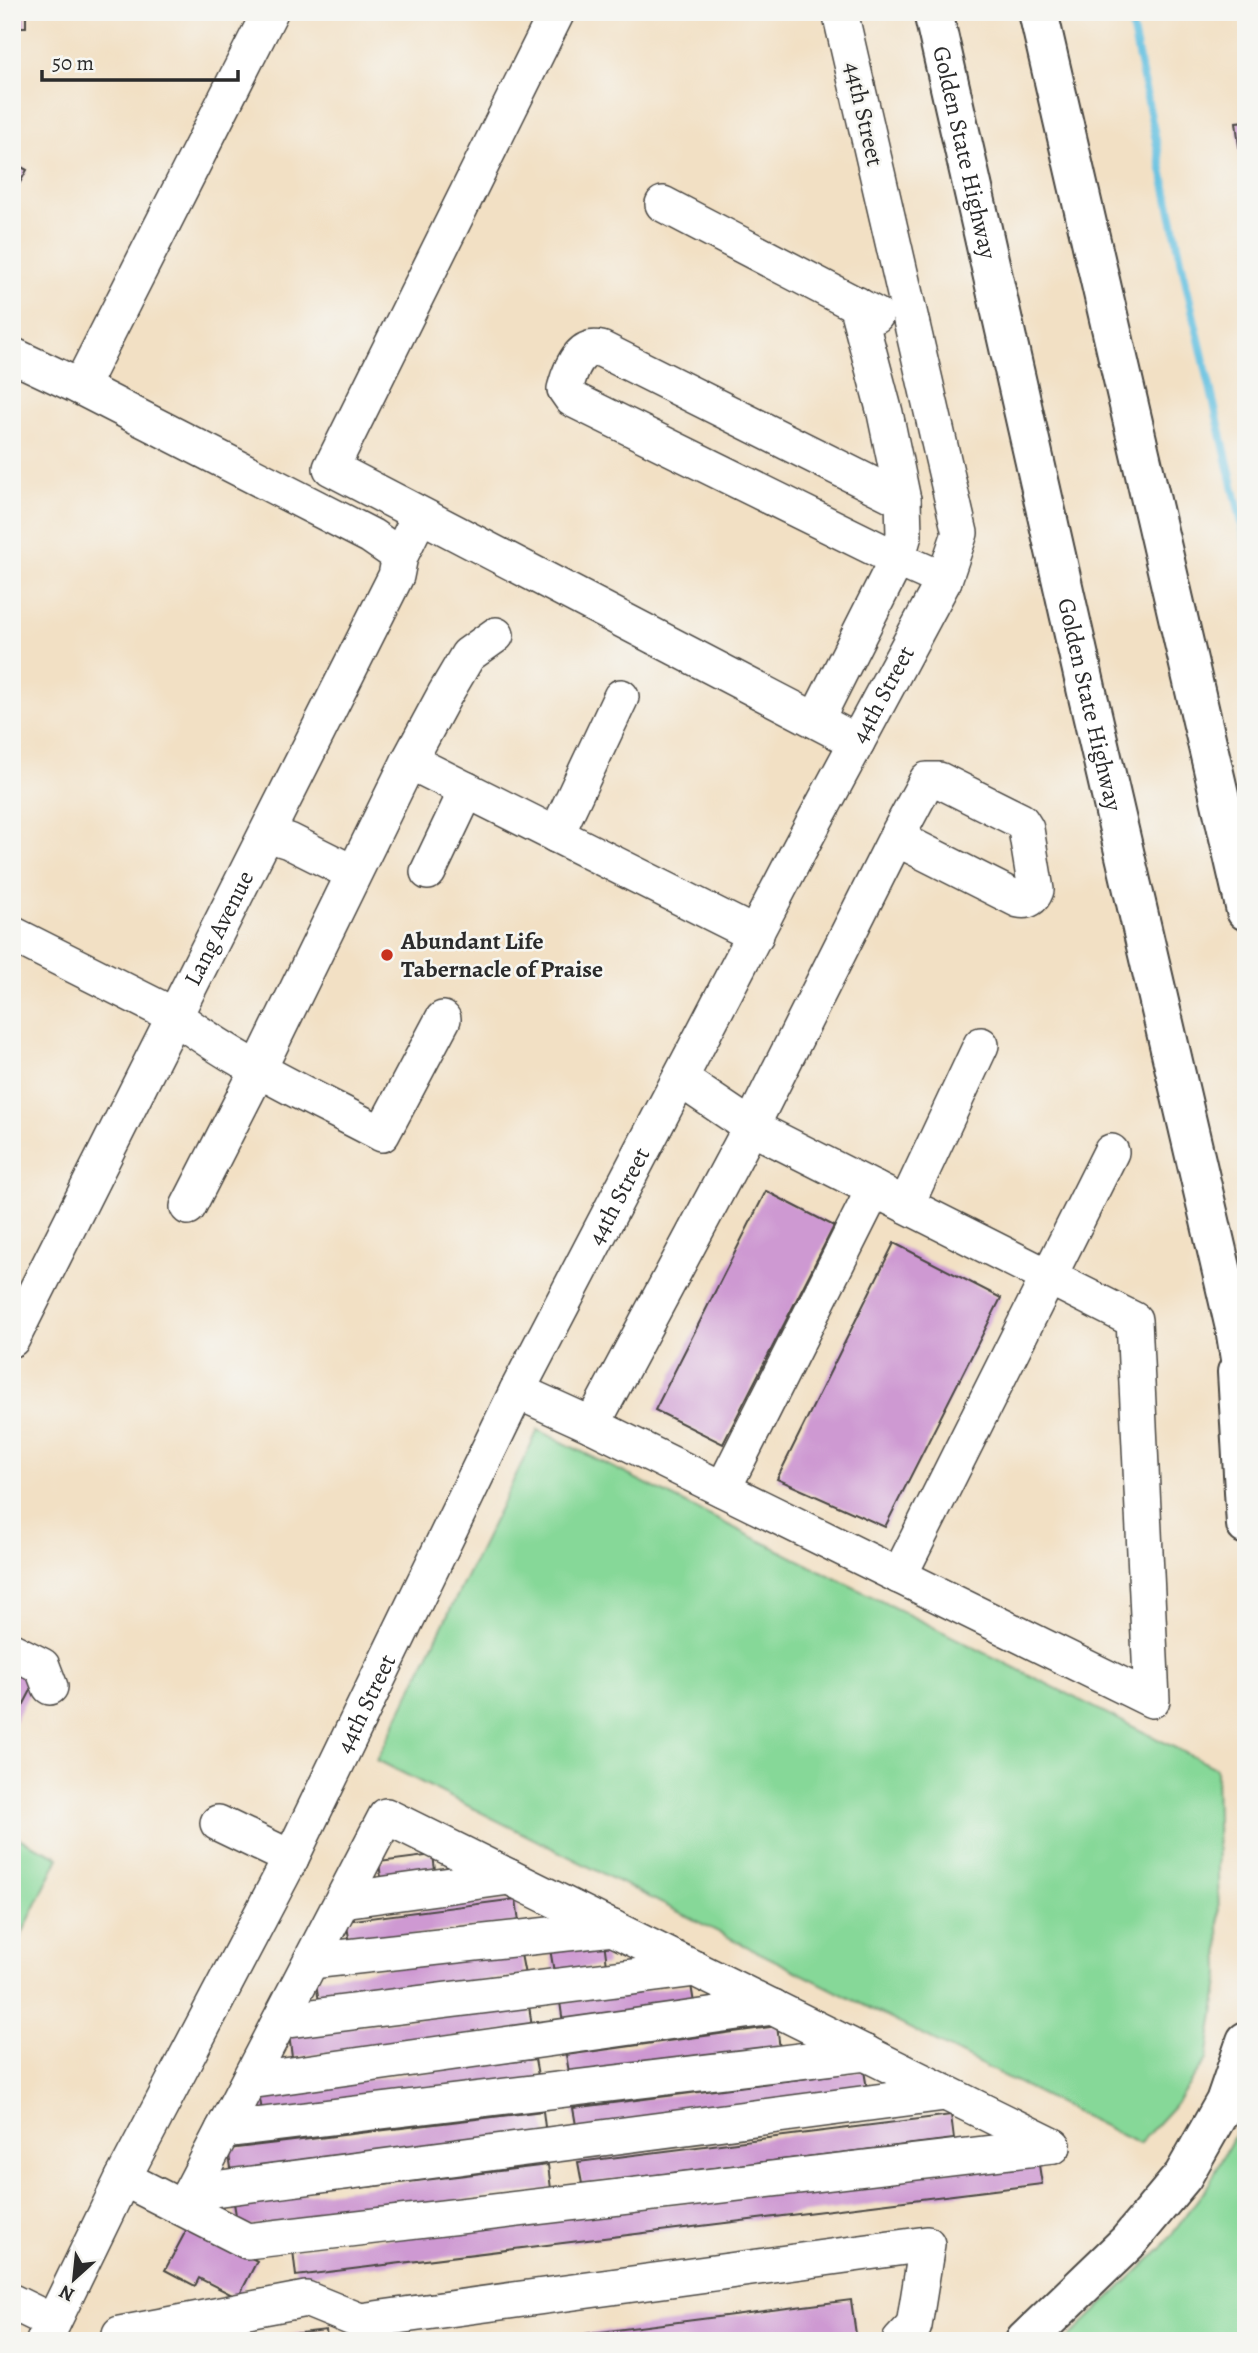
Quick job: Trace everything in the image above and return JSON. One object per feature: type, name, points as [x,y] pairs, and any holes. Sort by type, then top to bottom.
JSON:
[{"type":"highway","name":"Golden State Highway","points":[[933,12],[1235,1328],[1246,1396]]},
{"type":"highway","points":[[1038,12],[1246,911]]},
{"type":"highway","points":[[1235,1328],[1246,1525]]},
{"type":"highway","points":[[1026,2341],[1128,2242],[1183,2176],[1224,2102],[1246,2040]]},
{"type":"street","points":[[80,387],[270,12]]},
{"type":"street","points":[[557,12],[331,468],[857,742]]},
{"type":"street","name":"44th Street","points":[[49,2331],[123,2178],[291,1858],[517,1391],[944,580],[960,533],[840,12]]},
{"type":"street","points":[[663,204],[914,334]]},
{"type":"street","points":[[816,720],[897,559],[904,535],[903,500],[885,413],[856,304]]},
{"type":"street","points":[[903,500],[601,349],[587,348],[582,352],[567,383],[565,389],[572,399],[944,580]]},
{"type":"street","points":[[12,355],[80,387],[370,536],[400,556]]},
{"type":"street","name":"Lang Avenue","points":[[12,1339],[396,576],[400,556],[420,515]]},
{"type":"street","points":[[188,1207],[409,761],[468,655],[496,635]]},
{"type":"street","points":[[556,835],[621,697]]},
{"type":"street","points":[[409,761],[756,935]]},
{"type":"street","points":[[428,872],[467,790]]},
{"type":"street","points":[[267,834],[289,841],[353,873]]},
{"type":"street","points":[[592,1425],[751,1127],[896,838]]},
{"type":"street","points":[[12,934],[175,1016],[258,1070],[382,1134],[443,1020]]},
{"type":"street","points":[[906,1205],[981,1045]]},
{"type":"street","points":[[517,1391],[592,1425],[1152,1700],[1134,1320],[751,1127],[680,1079]]},
{"type":"street","points":[[899,1576],[1111,1152]]},
{"type":"street","points":[[723,1489],[874,1189]]},
{"type":"street","points":[[12,1651],[42,1666],[50,1687]]},
{"type":"street","points":[[123,2178],[187,2200],[247,2241],[1053,2146],[386,1816],[187,2200]]},
{"type":"street","points":[[218,1823],[291,1858]]},
{"type":"street","points":[[343,1900],[509,1877]]},
{"type":"street","points":[[311,1961],[613,1928]]},
{"type":"street","points":[[280,2021],[696,1969]]},
{"type":"street","points":[[249,2081],[773,2007]]},
{"type":"street","points":[[223,2130],[866,2053]]},
{"type":"street","points":[[187,2200],[945,2092]]},
{"type":"street","points":[[120,2341],[120,2334],[306,2299],[360,2321],[927,2244],[914,2326],[900,2341]]},
{"type":"street","points":[[12,2302],[49,2331]]},
{"type":"green space","points":[[538,1430],[1216,1768],[1220,1975],[1207,2059],[1173,2107],[1139,2144],[377,1760]]},
{"type":"green space","points":[[12,1835],[59,1857],[12,1955]]},
{"type":"green space","points":[[1246,2113],[1246,2341],[1065,2341],[1162,2248],[1209,2184]]},
{"type":"building","points":[[12,12],[26,12],[26,27],[17,27],[16,69],[12,69]]},
{"type":"building","points":[[1246,121],[1246,153],[1240,154],[1236,122]]},
{"type":"building","points":[[12,162],[27,170],[12,197]]},
{"type":"building","points":[[766,1191],[834,1226],[723,1444],[655,1410]]},
{"type":"building","points":[[894,1243],[1001,1298],[885,1527],[777,1479]]},
{"type":"building","points":[[12,1656],[41,1671],[12,1727]]},
{"type":"building","points":[[433,1855],[436,1878],[382,1886],[379,1862]]},
{"type":"building","points":[[516,1899],[519,1922],[350,1943],[346,1921]]},
{"type":"building","points":[[604,1941],[607,1965],[554,1972],[550,1949]]},
{"type":"building","points":[[520,1949],[525,1975],[319,2001],[315,1978]]},
{"type":"building","points":[[691,1985],[695,2009],[563,2023],[560,2002]]},
{"type":"building","points":[[529,2005],[532,2028],[292,2057],[289,2035]]},
{"type":"building","points":[[777,2026],[780,2049],[570,2078],[566,2055]]},
{"type":"building","points":[[535,2059],[539,2081],[263,2117],[259,2093]]},
{"type":"building","points":[[864,2071],[868,2094],[577,2131],[573,2108]]},
{"type":"building","points":[[543,2111],[546,2135],[232,2174],[228,2149]]},
{"type":"building","points":[[951,2115],[954,2139],[582,2184],[578,2162]]},
{"type":"building","points":[[1038,2159],[1042,2184],[296,2276],[293,2250]]},
{"type":"building","points":[[548,2165],[551,2189],[238,2227],[234,2203]]},
{"type":"building","points":[[189,2225],[257,2261],[238,2298],[199,2278],[195,2286],[165,2270]]},
{"type":"building","points":[[851,2300],[857,2341],[545,2339]]},
{"type":"building","points":[[326,2330],[327,2341],[249,2341],[249,2339]]},
{"type":"waterway","points":[[1129,12],[1187,288],[1246,541]]},
{"type":"place","name":"Abundant Life Tabernacle of Praise","points":[[387,955]]}]
